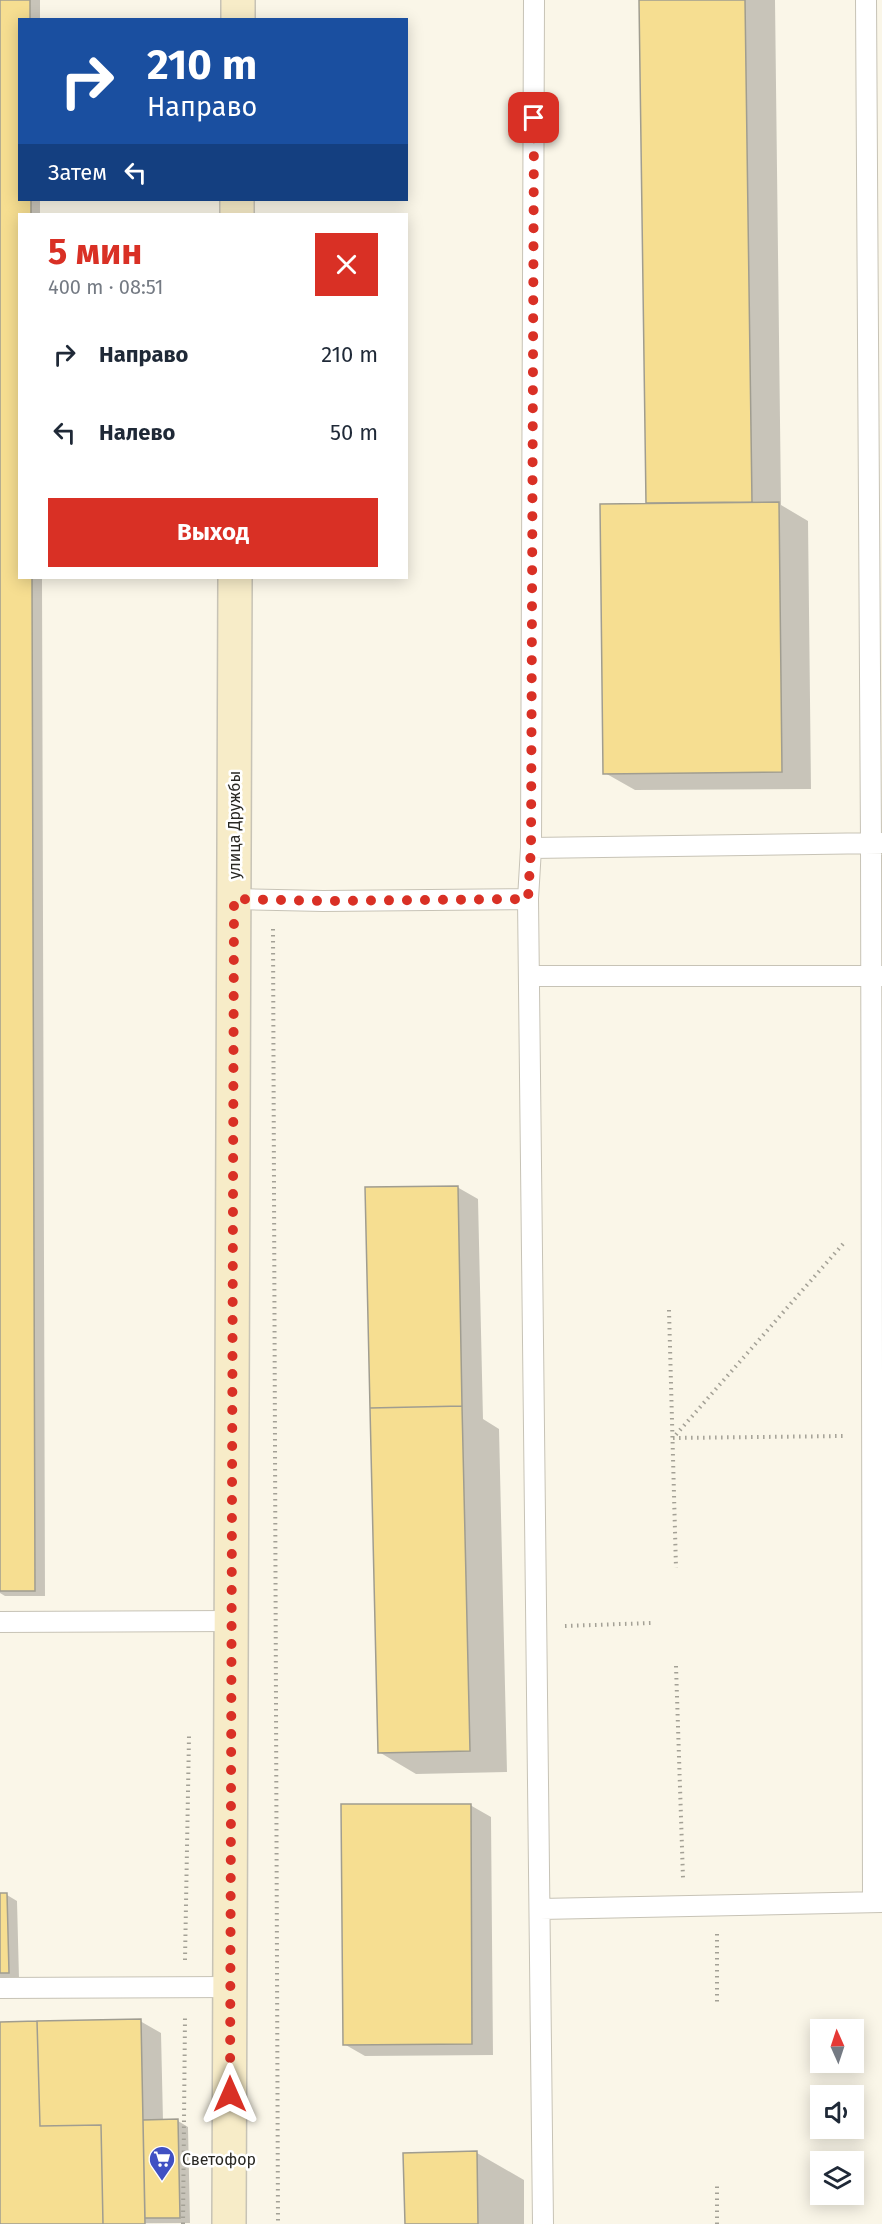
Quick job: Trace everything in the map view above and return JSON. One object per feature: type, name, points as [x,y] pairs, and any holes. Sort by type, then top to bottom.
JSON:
[{"type":"street","points":[[238,0],[238,18]]},
{"type":"street","name":"улица Дружбы","points":[[229,2224],[235,579]]},
{"type":"lane","points":[[534,0],[531,848],[528,899],[543,2224]]},
{"type":"lane","points":[[540,1910],[877,1902],[871,1212],[876,976],[876,843],[866,0]]},
{"type":"lane","points":[[531,848],[876,843]]},
{"type":"lane","points":[[234,899],[528,899]]},
{"type":"lane","points":[[529,976],[876,976]]},
{"type":"lane","points":[[0,1622],[232,1620]]},
{"type":"lane","points":[[0,1988],[230,1987]]},
{"type":"path","points":[[273,900],[278,2224]]},
{"type":"path","points":[[673,1438],[871,1212]]},
{"type":"path","points":[[669,1310],[676,1568]]},
{"type":"path","points":[[673,1438],[872,1436]]},
{"type":"path","points":[[536,1627],[651,1623]]},
{"type":"path","points":[[676,1666],[684,1906]]},
{"type":"path","points":[[717,1906],[717,2003]]},
{"type":"path","points":[[717,2182],[717,2224]]},
{"type":"building","points":[[0,0],[30,0],[30,18],[18,18],[18,201],[31,201],[31,213],[18,213],[18,579],[32,579],[35,1591],[0,1591]]},
{"type":"building","points":[[639,0],[745,0],[752,502],[646,503]]},
{"type":"building","points":[[779,502],[782,772],[603,774],[600,504]]},
{"type":"building","points":[[458,1186],[462,1406],[370,1408],[365,1187]]},
{"type":"building","points":[[462,1406],[470,1751],[378,1753],[370,1408]]},
{"type":"building","points":[[341,1804],[471,1804],[472,2044],[343,2045]]},
{"type":"building","points":[[0,1893],[7,1893],[9,1973],[0,1973]]},
{"type":"building","points":[[141,2019],[145,2224],[103,2224],[101,2125],[40,2126],[37,2021]]},
{"type":"building","points":[[37,2021],[40,2126],[101,2125],[103,2224],[0,2224],[0,2022]]},
{"type":"building","name":"Светофор","points":[[178,2119],[180,2218],[145,2218],[143,2120]]},
{"type":"building","points":[[477,2151],[478,2224],[405,2224],[403,2153]]},
{"type":"place","name":"Светофор","points":[[162,2182]]},
{"type":"route","points":[[230,2094],[234,899],[323,901],[528,899],[531,848],[534,118]]}]
